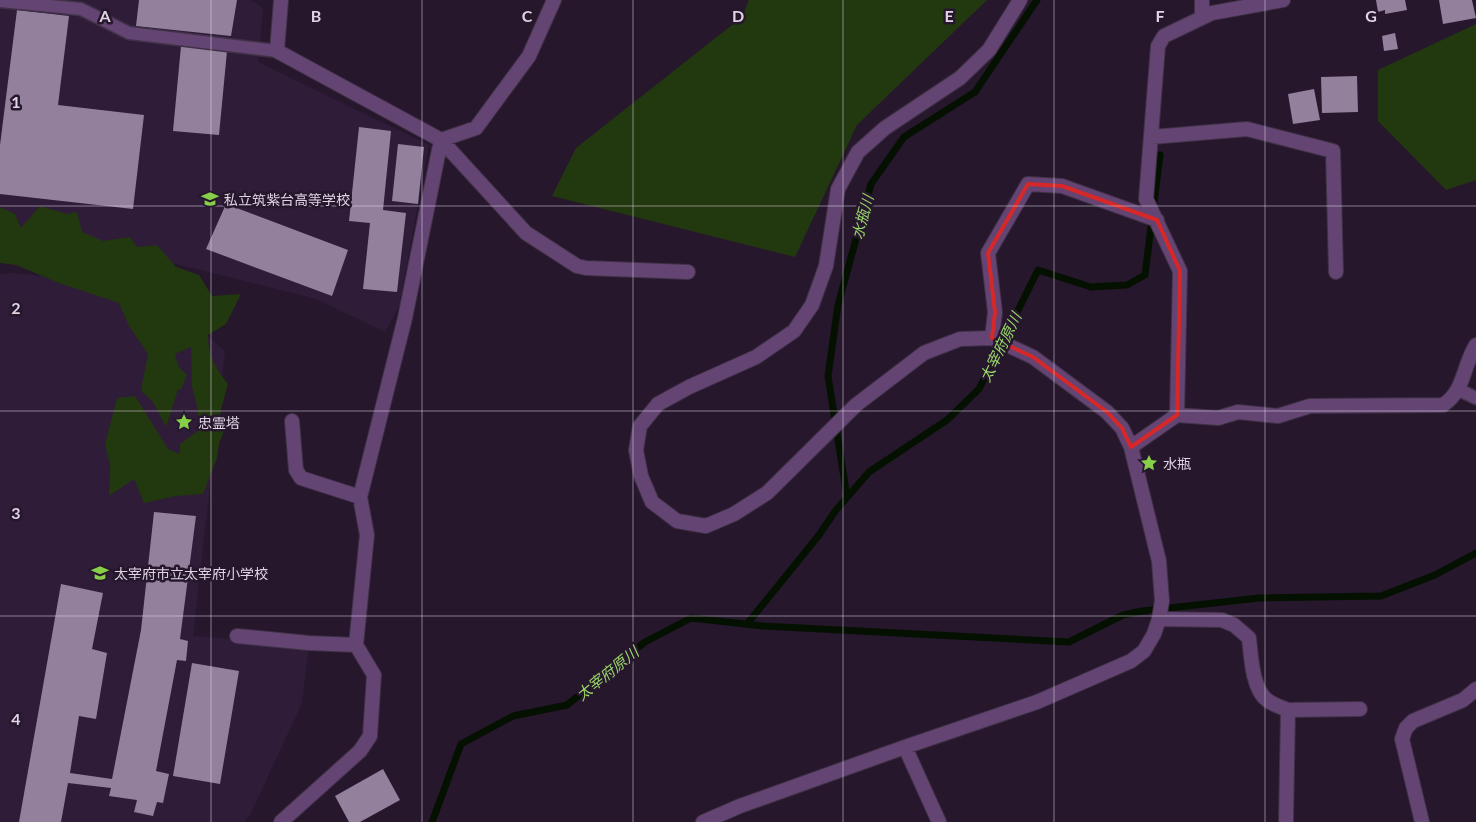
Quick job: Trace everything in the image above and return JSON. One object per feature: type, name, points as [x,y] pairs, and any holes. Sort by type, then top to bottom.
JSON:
[{"type":"street","points":[[281,0],[277,51],[441,140],[526,233],[577,266],[586,268],[688,272]]},
{"type":"street","points":[[441,140],[476,128],[529,56],[554,0]]},
{"type":"street","points":[[703,822],[740,806],[1037,702],[1131,661],[1144,651],[1154,634],[1162,601],[1159,561],[1131,447],[1122,428],[1107,412],[1033,357],[992,338],[960,339],[924,353],[856,405],[767,493],[734,514],[706,526],[677,521],[652,502],[641,476],[636,450],[640,426],[658,404],[688,387],[756,357],[794,331],[812,305],[826,266],[838,189],[858,152],[885,128],[960,78],[989,50],[1020,0]]},
{"type":"street","points":[[1202,0],[1202,16]]},
{"type":"street","points":[[1177,415],[1180,271],[1146,200],[1158,46],[1164,36],[1212,12],[1283,0]]},
{"type":"street","points":[[1152,137],[1247,129],[1333,151],[1336,272]]},
{"type":"street","points":[[281,822],[360,751],[370,736],[374,675],[356,645],[367,535],[360,497],[405,318],[441,140]]},
{"type":"street","points":[[992,338],[995,312],[988,253],[1028,184],[1062,186],[1157,220]]},
{"type":"street","points":[[1131,447],[1177,415],[1218,418],[1238,412],[1278,416],[1310,406],[1444,405],[1450,402],[1458,390],[1476,345]]},
{"type":"street","points":[[292,421],[296,470],[301,478],[360,497]]},
{"type":"street","points":[[1159,619],[1222,620],[1234,625],[1249,638],[1256,684],[1265,699],[1288,710],[1360,709]]},
{"type":"street","points":[[237,636],[309,643],[356,645]]},
{"type":"street","points":[[1422,822],[1402,739],[1406,728],[1413,721],[1463,700],[1476,689]]},
{"type":"street","points":[[1286,822],[1288,710]]},
{"type":"street","points":[[905,747],[939,822]]},
{"type":"lane","points":[[0,1],[81,9],[128,33],[277,51]]},
{"type":"lane","points":[[1458,390],[1476,398]]},
{"type":"highlighted area","points":[[1028,184],[1062,186],[1157,220],[1180,271],[1177,415],[1131,447],[1122,428],[1107,412],[1033,357],[992,338],[995,312],[988,253]]},
{"type":"shaded area","name":"私立筑紫台高等学校","points":[[0,0],[251,0],[263,8],[258,62],[429,145],[399,307],[385,332],[316,299],[160,260],[0,257]]},
{"type":"shaded area","name":"太宰府市立太宰府小学校","points":[[14,273],[121,284],[174,306],[225,351],[193,636],[309,645],[302,703],[250,815],[244,822],[0,822],[0,274]]},
{"type":"green space","points":[[749,0],[987,0],[857,125],[795,257],[552,196],[576,148],[742,17]]},
{"type":"green space","points":[[1476,24],[1476,180],[1446,190],[1378,121],[1378,70]]},
{"type":"green space","points":[[40,206],[67,214],[77,212],[82,232],[103,241],[130,237],[137,247],[157,245],[176,267],[199,275],[212,296],[241,294],[226,324],[208,335],[209,349],[213,361],[228,384],[220,413],[227,423],[219,444],[217,458],[203,494],[176,496],[144,503],[134,479],[109,496],[110,465],[105,444],[117,398],[135,396],[168,449],[180,454],[180,444],[198,431],[198,410],[192,387],[191,347],[175,354],[178,366],[187,375],[181,389],[178,390],[166,427],[153,402],[141,390],[148,354],[129,326],[119,303],[59,283],[16,265],[0,263],[0,207],[15,214],[21,228]]},
{"type":"building","points":[[139,0],[237,0],[231,36],[136,26]]},
{"type":"building","points":[[1376,0],[1405,0],[1407,10],[1385,14],[1385,10],[1378,12]]},
{"type":"building","points":[[1439,0],[1472,0],[1476,18],[1443,24]]},
{"type":"building","points":[[17,10],[69,16],[58,105],[144,115],[133,209],[0,194],[0,145]]},
{"type":"building","points":[[1395,33],[1398,49],[1384,51],[1382,36]]},
{"type":"building","points":[[181,46],[227,51],[219,135],[173,131]]},
{"type":"building","points":[[1357,76],[1358,112],[1322,113],[1321,77]]},
{"type":"building","points":[[1314,89],[1320,120],[1293,124],[1288,94]]},
{"type":"building","points":[[359,127],[391,131],[383,210],[406,213],[397,292],[363,289],[370,223],[349,221]]},
{"type":"building","points":[[398,144],[424,147],[418,204],[392,201]]},
{"type":"building","points":[[226,204],[348,250],[332,296],[206,249]]},
{"type":"building","points":[[154,512],[196,516],[180,639],[188,641],[186,661],[177,660],[156,771],[169,774],[163,803],[157,802],[153,816],[134,812],[137,800],[109,796],[111,788],[68,783],[61,822],[19,822],[61,584],[103,593],[92,649],[107,653],[96,719],[79,716],[70,773],[112,779],[141,630]]},
{"type":"building","points":[[192,663],[239,671],[220,784],[173,776]]},
{"type":"building","points":[[383,769],[400,800],[360,822],[349,822],[335,796]]},
{"type":"waterway","name":"水瓶川","points":[[847,497],[828,376],[838,305],[871,184],[904,137],[975,92],[1037,0]]},
{"type":"waterway","name":"太宰府原川","points":[[747,624],[819,535],[836,510],[869,472],[947,420],[979,389],[1038,270],[1091,287],[1127,285],[1145,275],[1160,155]]},
{"type":"waterway","name":"太宰府原川","points":[[432,822],[461,744],[513,716],[567,705],[645,642],[691,618],[763,626],[1069,642],[1123,615],[1142,611],[1259,598],[1381,596],[1435,575],[1476,553]]},
{"type":"place","name":"私立筑紫台高等学校","points":[[210,199]]},
{"type":"place","name":"忠霊塔","points":[[184,422]]},
{"type":"place","name":"水瓶","points":[[1149,463]]},
{"type":"place","name":"太宰府市立太宰府小学校","points":[[100,573]]}]
